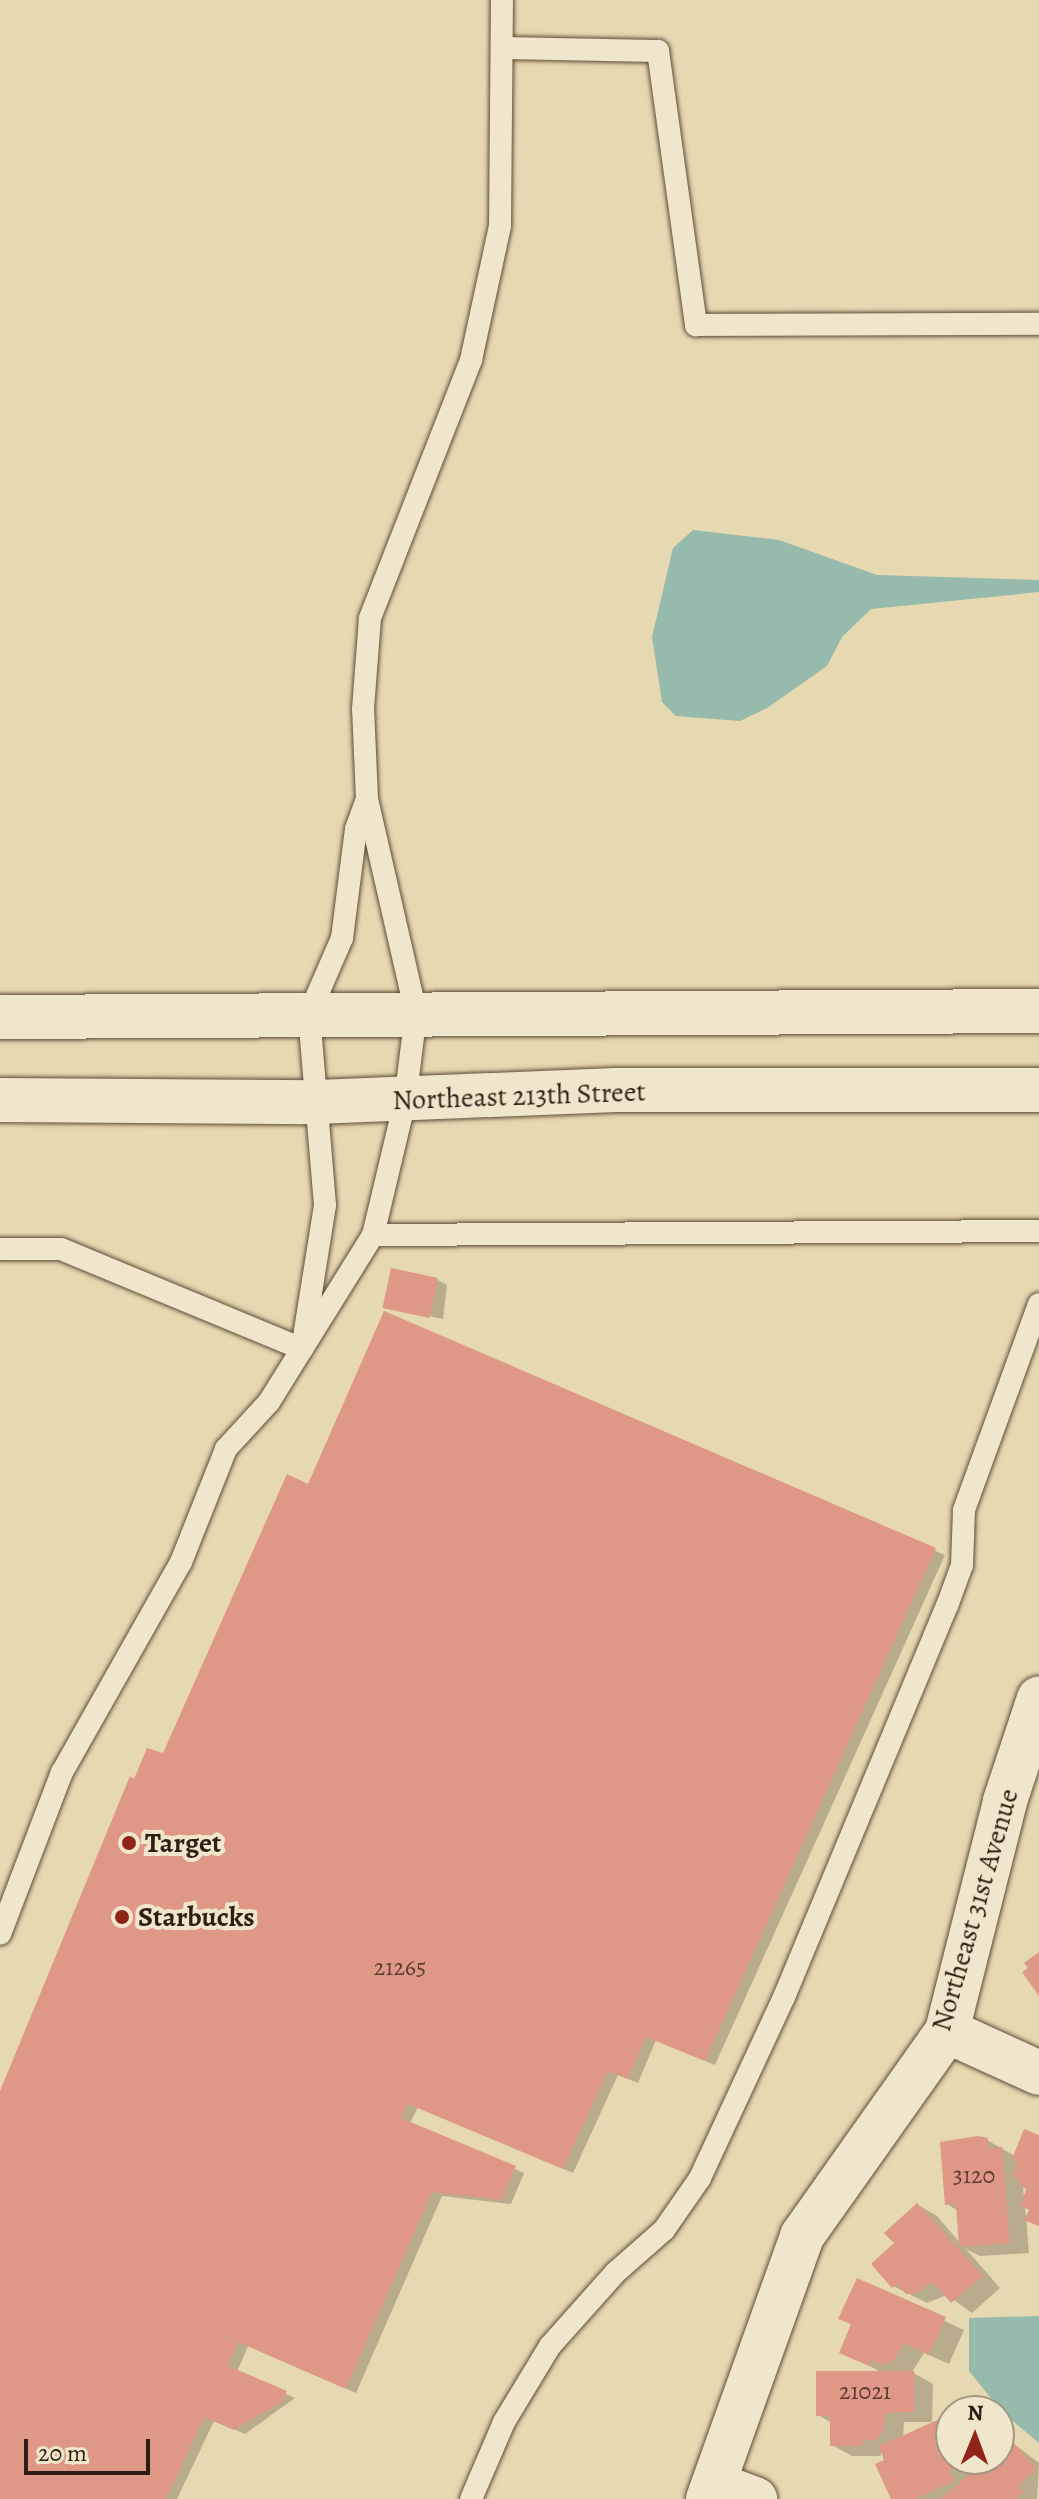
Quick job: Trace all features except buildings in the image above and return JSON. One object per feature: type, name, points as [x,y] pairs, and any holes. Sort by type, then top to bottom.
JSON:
[{"type":"street","points":[[0,1017],[1039,1011]]},
{"type":"street","name":"Northeast 213th Street","points":[[0,1100],[317,1102],[405,1101],[616,1090],[1039,1090]]},
{"type":"street","name":"Northeast 31st Avenue","points":[[712,2492],[802,2236],[947,2031],[1005,1801],[1039,1698]]},
{"type":"street","points":[[947,2031],[1039,2073]]},
{"type":"street","points":[[712,2492],[755,2499]]},
{"type":"lane","points":[[0,1934],[62,1772],[181,1562],[226,1449],[269,1402],[373,1235],[405,1101],[416,1013],[367,799],[363,709],[370,618],[471,360],[500,226],[502,0]]},
{"type":"lane","points":[[503,48],[658,51],[696,325],[1039,324]]},
{"type":"lane","points":[[302,1349],[325,1205],[309,1014],[342,938],[356,829],[367,799]]},
{"type":"lane","points":[[373,1235],[1039,1231]]},
{"type":"lane","points":[[0,1249],[61,1249],[302,1349]]},
{"type":"lane","points":[[471,2499],[504,2422],[550,2346],[615,2273],[664,2230],[700,2178],[784,1997],[947,1606],[962,1565],[964,1510],[1039,1304]]},
{"type":"shaded area","points":[[693,530],[779,540],[877,575],[1039,580],[1039,592],[871,609],[842,637],[827,666],[767,708],[740,721],[676,716],[662,702],[652,637],[673,548]]},
{"type":"shaded area","points":[[1039,2316],[1039,2443],[1015,2423],[1015,2395],[988,2395],[969,2371],[969,2318]]},
{"type":"place","name":"Target","points":[[129,1843]]},
{"type":"place","name":"Starbucks","points":[[122,1917]]}]
